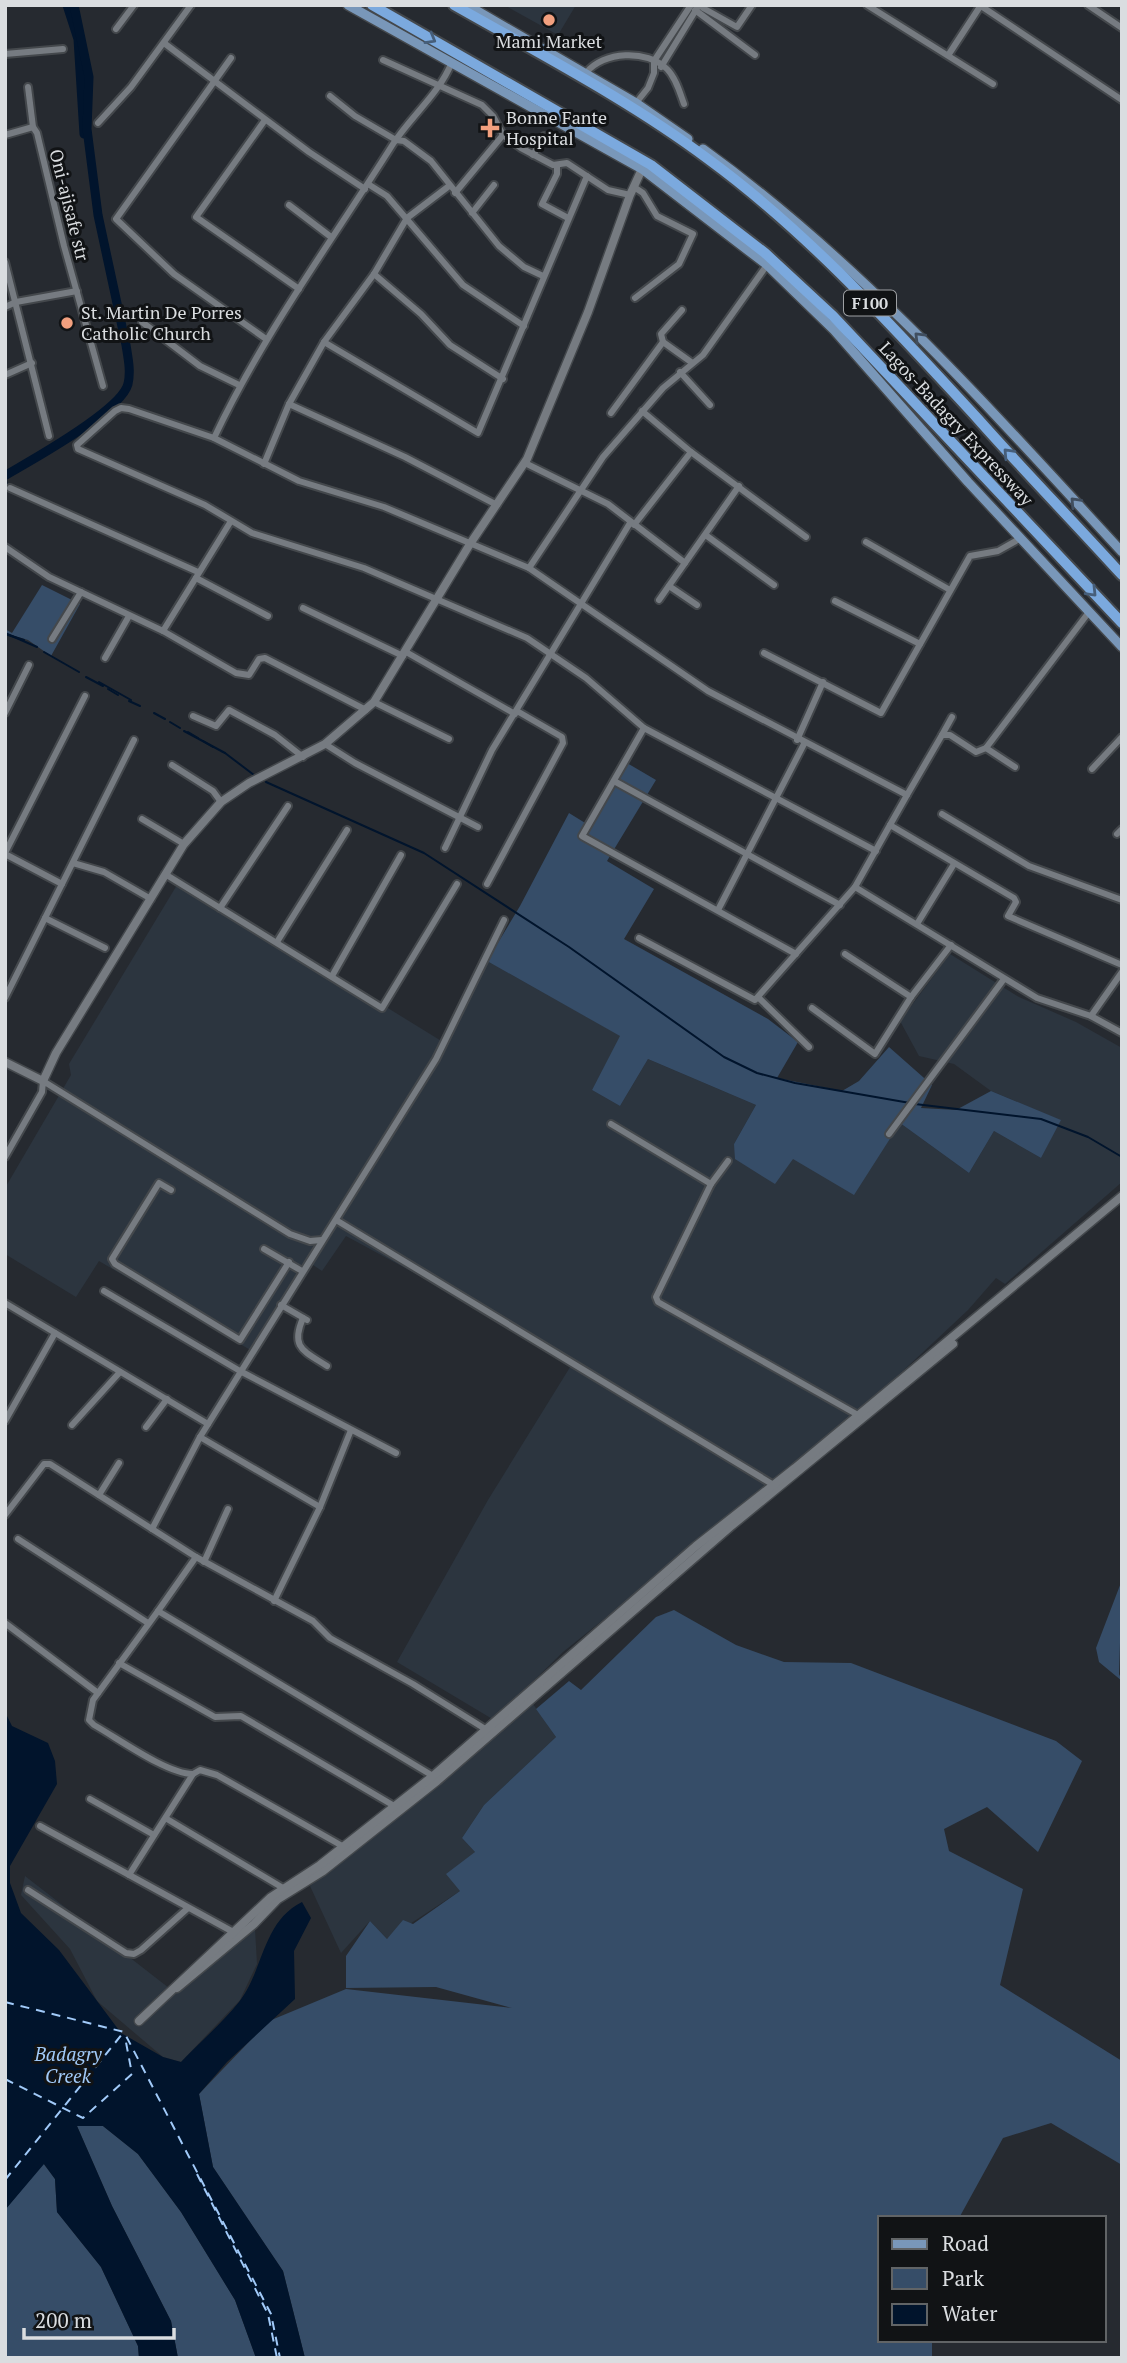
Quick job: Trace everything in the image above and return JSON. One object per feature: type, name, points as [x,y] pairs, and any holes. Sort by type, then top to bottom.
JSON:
[{"type":"highway","name":"Lagos-Badagry Expressway","points":[[372,5],[651,165],[712,210],[833,316],[1122,623]]},
{"type":"highway","name":"Lagos-Badagry Expressway","points":[[454,5],[582,74],[708,159],[790,226],[905,340],[1122,575]]},
{"type":"highway","points":[[550,114],[615,145]]},
{"type":"main road","name":"Lagos-Badagry Expressway","points":[[348,5],[550,114],[642,169],[767,265],[834,330],[968,482],[1122,647]]},
{"type":"main road","name":"Lagos-Badagry Expressway","points":[[467,5],[636,103],[718,160],[824,247],[927,345],[1122,552]]},
{"type":"street","points":[[116,29],[134,5]]},
{"type":"street","points":[[98,123],[131,87],[191,5]]},
{"type":"street","points":[[705,5],[703,8],[737,27],[752,5]]},
{"type":"street","points":[[867,5],[993,84]]},
{"type":"street","points":[[949,54],[981,5],[1122,100]]},
{"type":"street","points":[[1088,5],[1122,28]]},
{"type":"street","points":[[694,7],[755,54]]},
{"type":"street","points":[[636,103],[648,88],[654,73],[654,61],[694,7]]},
{"type":"street","points":[[654,73],[662,65],[694,7]]},
{"type":"street","points":[[164,43],[348,180],[387,196],[463,285],[524,326]]},
{"type":"street","points":[[5,54],[63,49]]},
{"type":"street","points":[[582,74],[610,58],[632,55],[654,61],[662,65],[675,80],[684,104]]},
{"type":"street","points":[[231,58],[116,219],[174,274],[266,339]]},
{"type":"street","points":[[383,60],[487,109],[503,135],[533,155],[557,166],[567,163],[615,193],[643,193],[657,216],[667,223],[691,231],[693,234],[679,264],[635,298]]},
{"type":"street","points":[[214,438],[266,339],[396,140],[441,86],[452,62]]},
{"type":"street","name":"Oni-ajisafe str","points":[[28,87],[33,127],[103,386]]},
{"type":"street","points":[[330,96],[396,140],[404,141],[431,161],[471,213],[510,257],[543,276]]},
{"type":"street","points":[[265,120],[196,217],[299,289]]},
{"type":"street","points":[[5,135],[33,127]]},
{"type":"street","points":[[455,193],[503,135]]},
{"type":"street","points":[[533,155],[544,136]]},
{"type":"street","points":[[557,166],[557,174],[542,204],[568,218]]},
{"type":"street","points":[[5,1157],[42,1092],[43,1081],[56,1053],[165,874],[206,815],[249,783],[326,744],[374,702],[405,654],[470,544],[525,463],[576,342],[642,169]]},
{"type":"street","points":[[324,342],[477,433],[503,379],[543,276],[587,176]]},
{"type":"street","points":[[471,213],[494,185]]},
{"type":"street","points":[[264,464],[289,404],[324,342],[374,274],[407,218],[449,186]]},
{"type":"street","points":[[289,205],[331,237]]},
{"type":"street","points":[[5,262],[49,436]]},
{"type":"street","points":[[529,568],[603,457],[680,372],[704,355],[767,265]]},
{"type":"street","points":[[374,274],[421,314],[450,345],[503,379]]},
{"type":"street","points":[[5,307],[16,302],[77,291]]},
{"type":"street","points":[[682,310],[661,334],[663,342],[691,362]]},
{"type":"street","points":[[142,322],[200,366],[239,386]]},
{"type":"street","points":[[611,413],[663,342]]},
{"type":"street","points":[[5,375],[32,363]]},
{"type":"street","points":[[680,372],[710,405]]},
{"type":"street","points":[[289,404],[405,457],[497,505]]},
{"type":"street","points":[[876,851],[644,728],[586,678],[527,638],[364,568],[252,533],[205,505],[78,449],[77,445],[121,408],[214,438],[299,481],[384,507],[529,568],[708,691],[796,740],[906,795]]},
{"type":"street","points":[[642,411],[691,452],[806,537]]},
{"type":"street","points":[[445,848],[492,750],[582,602],[632,524],[691,452]]},
{"type":"street","points":[[525,463],[608,505],[685,563]]},
{"type":"street","points":[[659,600],[740,486]]},
{"type":"street","points":[[10,488],[197,575],[268,616]]},
{"type":"street","points":[[163,631],[230,521]]},
{"type":"street","points":[[707,536],[774,584]]},
{"type":"street","points":[[764,653],[881,713],[970,556],[998,551],[1022,537]]},
{"type":"street","points":[[866,542],[950,590]]},
{"type":"street","points":[[5,547],[49,577],[163,631],[198,654],[243,676],[249,675],[259,659],[265,658],[366,710]]},
{"type":"street","points":[[669,586],[697,605]]},
{"type":"street","points":[[52,639],[81,593]]},
{"type":"street","points":[[835,601],[920,644]]},
{"type":"street","points":[[303,608],[405,654],[562,737],[563,743],[487,884]]},
{"type":"street","points":[[942,735],[950,735],[976,752],[986,748],[1089,612]]},
{"type":"street","points":[[106,658],[129,615]]},
{"type":"street","points":[[5,713],[29,665]]},
{"type":"street","points":[[796,740],[823,682]]},
{"type":"street","points":[[62,884],[5,853],[85,696]]},
{"type":"street","points":[[374,702],[449,740]]},
{"type":"street","points":[[193,716],[216,726],[229,710],[275,735],[303,757]]},
{"type":"street","points":[[639,938],[752,1000],[759,998],[855,887],[952,717]]},
{"type":"street","points":[[644,728],[582,836],[796,954]]},
{"type":"street","points":[[1092,769],[1122,737]]},
{"type":"street","points":[[5,998],[134,740]]},
{"type":"street","points":[[326,744],[478,827]]},
{"type":"street","points":[[718,910],[804,744]]},
{"type":"street","points":[[986,748],[1015,767]]},
{"type":"street","points":[[172,765],[213,792],[222,802]]},
{"type":"street","points":[[614,781],[840,905]]},
{"type":"street","points":[[220,908],[288,806]]},
{"type":"street","points":[[942,814],[1029,866],[1122,900]]},
{"type":"street","points":[[142,820],[184,844]]},
{"type":"street","points":[[890,825],[1014,898],[1016,902],[1008,916],[1122,965]]},
{"type":"street","points":[[276,942],[347,830]]},
{"type":"street","points":[[331,976],[401,855]]},
{"type":"street","points":[[74,863],[104,872],[150,899]]},
{"type":"street","points":[[917,925],[954,864]]},
{"type":"street","points":[[165,874],[380,1007],[385,1007],[457,884]]},
{"type":"street","points":[[855,887],[1037,998],[1091,1016],[1122,1033]]},
{"type":"street","points":[[45,918],[105,948]]},
{"type":"street","points":[[152,1529],[200,1437],[440,1052],[504,920]]},
{"type":"street","points":[[812,1008],[875,1054],[911,997],[951,945]]},
{"type":"street","points":[[845,954],[911,997]]},
{"type":"street","points":[[1091,1016],[1122,972]]},
{"type":"street","points":[[889,1134],[1004,979]]},
{"type":"street","points":[[759,998],[809,1047]]},
{"type":"street","points":[[5,1062],[43,1081],[290,1234],[301,1239],[323,1240]]},
{"type":"street","points":[[611,1124],[711,1184]]},
{"type":"street","points":[[728,1161],[711,1184],[656,1300],[858,1415]]},
{"type":"street","points":[[170,1190],[159,1183],[113,1254],[113,1261],[174,1302],[255,1347]]},
{"type":"street","points":[[777,1486],[858,1415],[1122,1196]]},
{"type":"street","points":[[139,2021],[174,1989],[189,1971],[278,1899],[324,1871],[699,1549],[1122,1203]]},
{"type":"street","points":[[336,1220],[777,1486]]},
{"type":"street","points":[[264,1249],[302,1271]]},
{"type":"street","points":[[242,1339],[289,1262]]},
{"type":"street","points":[[104,1291],[240,1371],[396,1453]]},
{"type":"street","points":[[5,1303],[208,1424]]},
{"type":"street","points":[[281,1305],[305,1319],[296,1333],[298,1343],[303,1350],[327,1366]]},
{"type":"street","points":[[5,1421],[55,1333]]},
{"type":"street","points":[[72,1425],[120,1372]]},
{"type":"street","points":[[146,1427],[167,1399]]},
{"type":"street","points":[[274,1601],[320,1507],[351,1430]]},
{"type":"street","points":[[200,1437],[320,1507]]},
{"type":"street","points":[[5,1515],[47,1463],[204,1562],[313,1621],[330,1638],[489,1731]]},
{"type":"street","points":[[99,1495],[119,1463]]},
{"type":"street","points":[[204,1562],[228,1508]]},
{"type":"street","points":[[18,1539],[148,1623]]},
{"type":"street","points":[[196,1557],[98,1693],[89,1710],[89,1720],[94,1726],[185,1774],[200,1770],[217,1775],[344,1847]]},
{"type":"street","points":[[158,1611],[433,1776]]},
{"type":"street","points":[[5,1623],[98,1693]]},
{"type":"street","points":[[120,1664],[215,1717],[241,1716],[398,1808]]},
{"type":"street","points":[[237,1934],[283,1888],[398,1808],[489,1731]]},
{"type":"street","points":[[129,1875],[167,1819],[193,1774]]},
{"type":"street","points":[[90,1799],[154,1835]]},
{"type":"street","points":[[167,1819],[283,1888]]},
{"type":"street","points":[[40,1826],[237,1934]]},
{"type":"street","points":[[28,1890],[120,1949],[134,1954],[188,1908]]},
{"type":"shaded area","name":"Mami Market","points":[[504,5],[576,5],[558,35]]},
{"type":"shaded area","points":[[180,880],[443,1042],[487,961],[621,1036],[592,1090],[620,1106],[648,1059],[756,1105],[734,1144],[793,1159],[900,1123],[969,1173],[994,1131],[1041,1158],[1060,1120],[991,1091],[954,1064],[919,1056],[900,1021],[950,954],[1019,997],[1076,1022],[1122,1048],[1122,1182],[1005,1284],[996,1278],[968,1310],[840,1430],[563,1652],[494,1720],[397,1662],[488,1500],[572,1364],[481,1309],[346,1236],[322,1271],[310,1263],[252,1351],[99,1261],[76,1297],[5,1254],[5,1188],[71,1075],[69,1064]]},
{"type":"shaded area","points":[[533,1704],[556,1737],[484,1805],[462,1838],[475,1852],[460,1891],[387,1939],[370,1921],[341,1953],[310,1886]]},
{"type":"shaded area","points":[[25,1876],[169,1988],[250,1918],[255,1929],[257,1964],[240,2000],[181,2062],[163,2057],[97,2001],[70,1949],[21,1895]]},
{"type":"green space","points":[[42,585],[80,604],[51,656],[28,640],[5,633],[5,629],[12,633]]},
{"type":"green space","points":[[627,763],[656,780],[607,861],[654,889],[624,939],[768,1019],[798,1042],[777,1078],[842,1091],[859,1081],[889,1047],[932,1085],[921,1108],[956,1110],[991,1091],[1061,1120],[1041,1158],[994,1131],[969,1173],[900,1123],[854,1195],[793,1159],[775,1184],[735,1159],[734,1144],[756,1105],[648,1059],[620,1106],[592,1090],[620,1036],[487,961],[520,906],[569,813],[590,826]]},
{"type":"green space","points":[[1122,1580],[1119,1674],[1122,1681],[1099,1662],[1096,1648]]},
{"type":"green space","points":[[674,1610],[736,1645],[784,1662],[851,1663],[1056,1741],[1082,1761],[1038,1852],[987,1807],[944,1829],[949,1851],[1023,1889],[1000,1985],[1122,2061],[1122,2165],[1051,2123],[1003,2138],[960,2216],[878,2216],[878,2342],[932,2342],[932,2358],[305,2358],[283,2271],[213,2167],[199,2094],[269,2021],[346,1989],[512,2008],[436,1987],[346,1988],[346,1956],[370,1921],[387,1939],[403,1920],[413,1924],[460,1891],[446,1874],[475,1852],[462,1838],[484,1805],[556,1737],[536,1709],[569,1681],[581,1690],[656,1617]]},
{"type":"green space","points":[[77,2126],[103,2126],[138,2154],[181,2212],[235,2300],[256,2358],[178,2358],[171,2321],[112,2206]]},
{"type":"green space","points":[[43,2163],[55,2179],[57,2212],[101,2267],[138,2346],[139,2358],[5,2358],[5,2210]]},
{"type":"water","name":"Badagry Creek","points":[[5,1712],[12,1726],[48,1743],[55,1761],[57,1784],[10,1866],[10,1883],[21,1913],[59,1950],[121,2033],[163,2057],[181,2062],[239,2002],[279,1922],[302,1902],[311,1918],[294,1951],[295,1999],[227,2062],[199,2094],[213,2167],[283,2271],[305,2358],[256,2358],[235,2300],[181,2212],[138,2154],[103,2126],[77,2126],[112,2206],[171,2321],[178,2358],[139,2358],[138,2346],[101,2267],[57,2212],[55,2179],[44,2164],[5,2210]]},
{"type":"waterway","points":[[67,5],[78,39],[84,134]]},
{"type":"waterway","points":[[6,475],[93,421],[122,395],[129,379],[126,345],[98,215],[87,129],[89,77],[74,5]]},
{"type":"waterway","points":[[5,472],[7,487]]},
{"type":"waterway","points":[[5,633],[37,647]]},
{"type":"waterway","points":[[5,634],[24,640]]},
{"type":"waterway","points":[[44,652],[79,672]]},
{"type":"waterway","points":[[86,677],[103,686]]},
{"type":"waterway","points":[[99,682],[131,700]]},
{"type":"waterway","points":[[108,689],[118,695]]},
{"type":"waterway","points":[[129,701],[140,706]]},
{"type":"waterway","points":[[154,713],[165,719]]},
{"type":"waterway","points":[[170,722],[180,728]]},
{"type":"waterway","points":[[184,731],[225,753],[221,751]]},
{"type":"waterway","points":[[188,732],[198,738]]},
{"type":"waterway","points":[[203,741],[213,747]]},
{"type":"waterway","points":[[225,753],[254,775]]},
{"type":"waterway","points":[[266,782],[424,853],[569,947],[724,1057],[757,1073],[795,1083],[910,1103]]},
{"type":"waterway","points":[[915,1104],[1041,1119],[1088,1137],[1122,1157]]},
{"type":"ferry route","points":[[5,2002],[124,2032],[271,2314],[280,2358]]},
{"type":"ferry route","points":[[5,2180],[123,2033]]},
{"type":"ferry route","points":[[5,2079],[83,2118],[132,2074],[125,2037]]},
{"type":"ferry route","points":[[197,2174],[268,2314],[277,2358]]},
{"type":"place","name":"Mami Market","points":[[549,20]]},
{"type":"place","name":"Bonne Fante Hospital","points":[[490,128]]},
{"type":"place","name":"St. Martin De Porres Catholic Church","points":[[67,323]]}]
